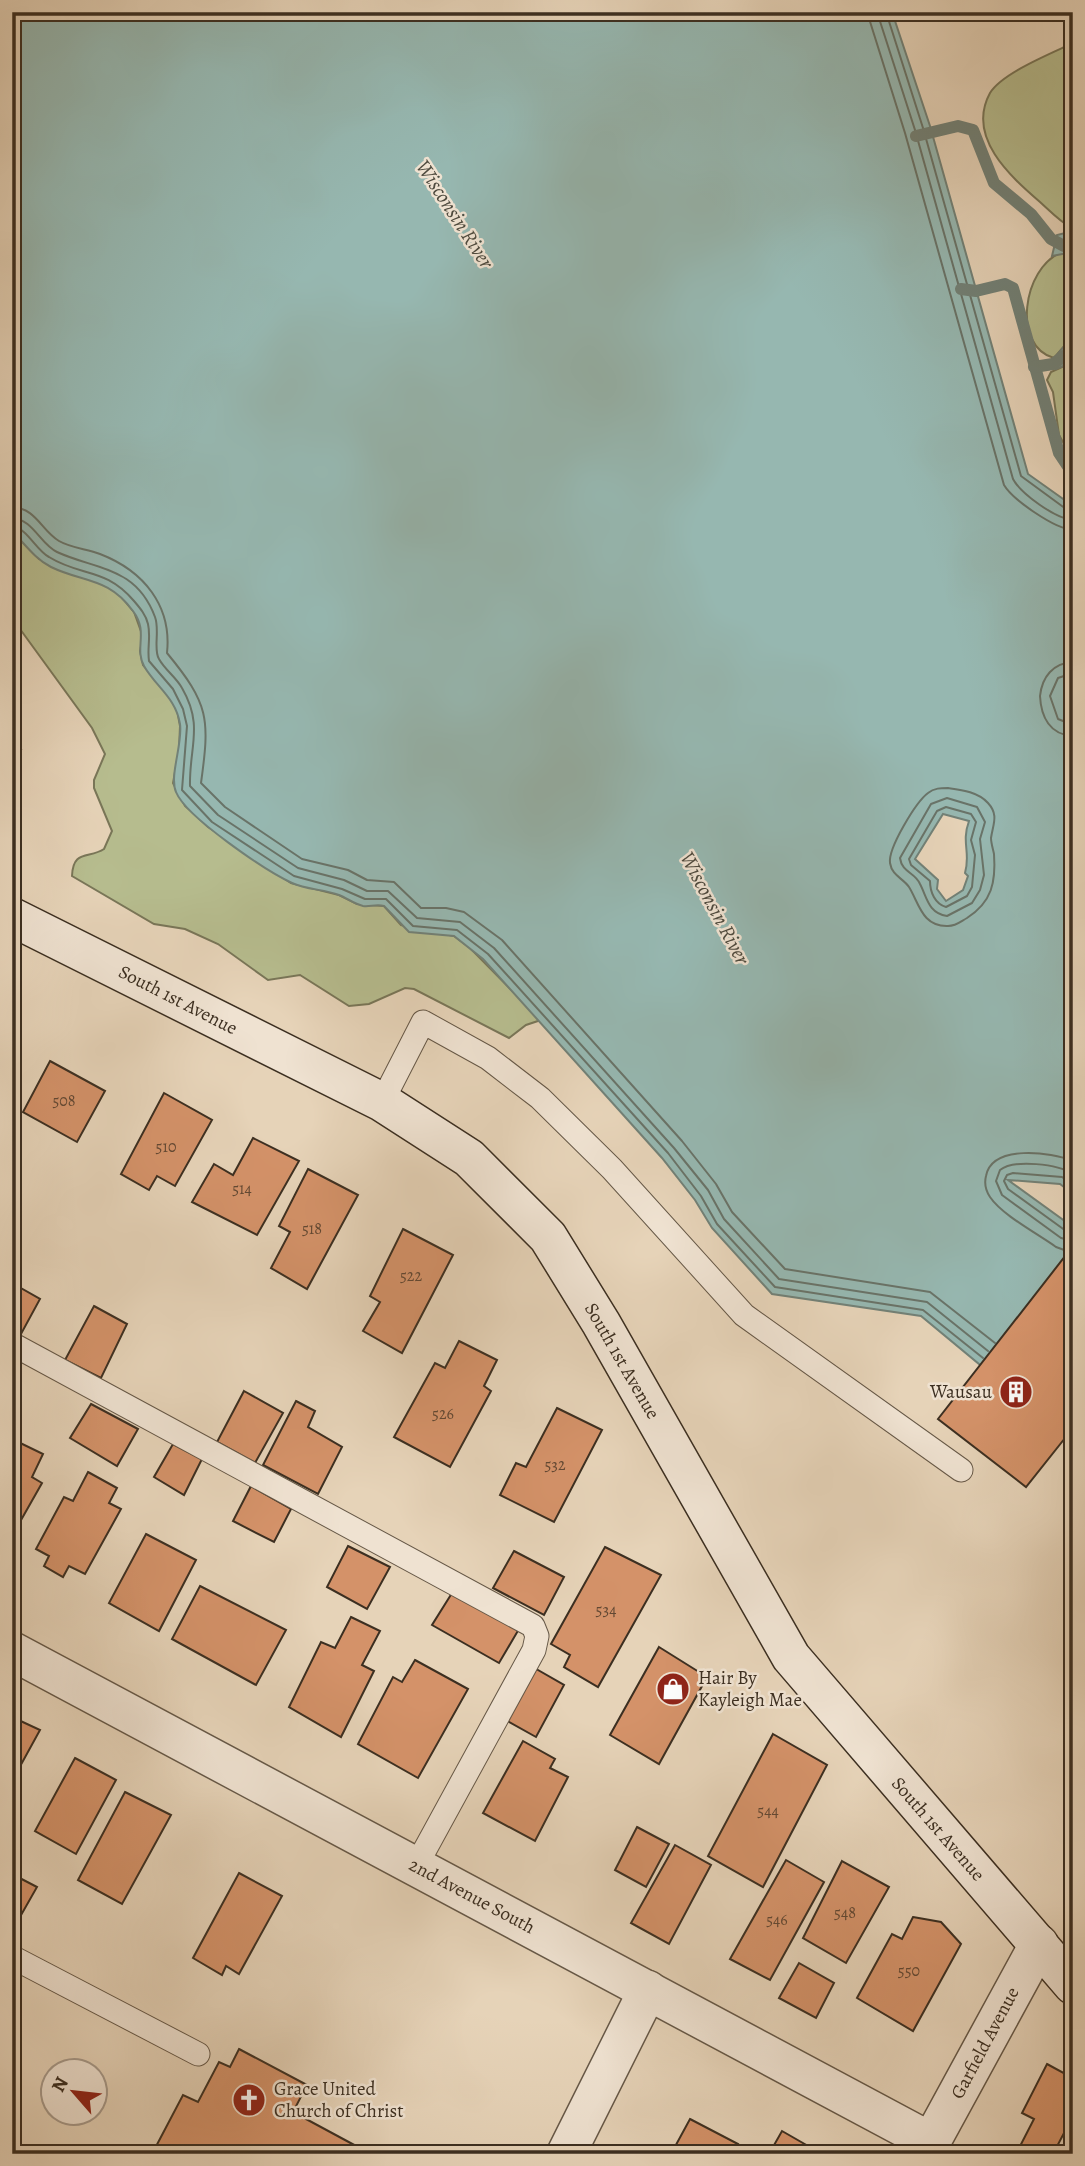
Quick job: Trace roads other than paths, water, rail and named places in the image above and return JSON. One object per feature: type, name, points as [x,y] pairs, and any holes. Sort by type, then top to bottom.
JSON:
[{"type":"street","name":"South 1st Avenue","points":[[12,917],[382,1102],[469,1158],[548,1237],[601,1323],[791,1657],[1073,1985]]},
{"type":"street","name":"2nd Avenue South","points":[[12,1651],[931,2142]]},
{"type":"street","name":"Garfield Avenue","points":[[931,2142],[1039,1944]]},
{"type":"street","points":[[566,2154],[648,1990]]},
{"type":"lane","points":[[382,1102],[423,1022],[488,1058],[522,1082],[566,1122],[744,1315],[961,1470]]},
{"type":"lane","points":[[12,1344],[533,1626],[537,1636],[534,1650],[416,1866]]},
{"type":"lane","points":[[14,1961],[198,2054]]},
{"type":"water","points":[[12,12],[892,12],[930,126],[1028,474],[1073,506],[1073,685],[1066,697],[1073,713],[1073,1194],[1060,1184],[1008,1180],[1073,1227],[1073,1442],[921,1316],[772,1294],[712,1228],[695,1200],[662,1158],[483,959],[454,936],[409,932],[384,906],[363,906],[333,893],[292,883],[247,856],[210,829],[183,803],[176,792],[174,777],[180,740],[178,715],[144,666],[140,653],[140,626],[133,611],[124,600],[105,586],[45,564],[12,531]],"holes":[[[943,814],[969,821],[965,873],[968,876],[963,890],[946,901],[937,889],[938,880],[915,859]]]},
{"type":"water","points":[[1073,231],[1073,252],[1052,256],[1057,235]]},
{"type":"water","points":[[1073,336],[1073,362],[1056,369],[1054,358]]},
{"type":"waterway","name":"Wisconsin River","points":[[916,136],[958,126],[973,130],[994,183],[1031,214],[1051,239],[1064,246],[1073,244]]},
{"type":"waterway","name":"Wisconsin River","points":[[961,289],[976,291],[1005,284],[1013,288],[1059,453],[1073,474]]},
{"type":"waterway","points":[[1034,367],[1053,364],[1073,350]]},
{"type":"place","name":"Wausau","points":[[1016,1392]]},
{"type":"place","name":"Hair By Kayleigh Mae","points":[[673,1689]]},
{"type":"place","name":"Grace United Church of Christ","points":[[249,2100]]}]
